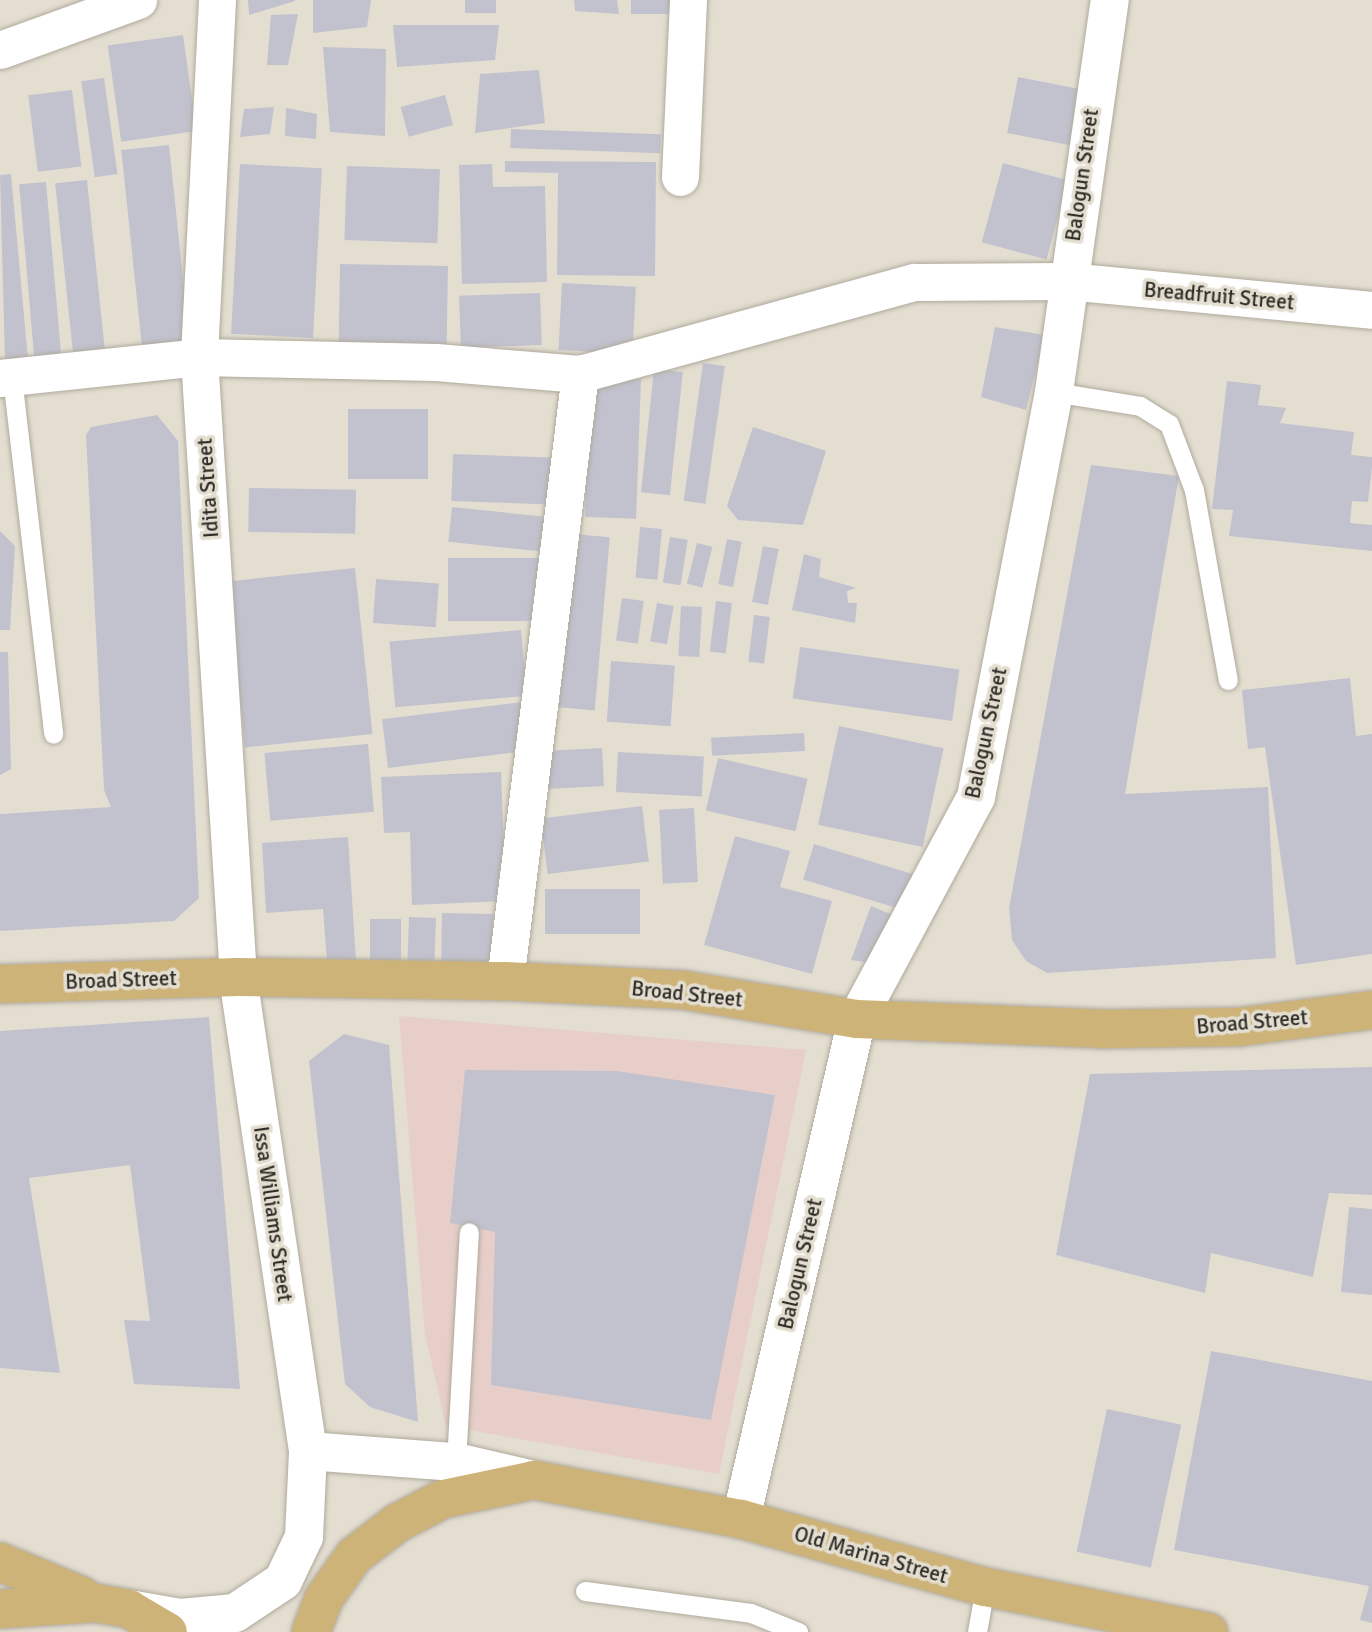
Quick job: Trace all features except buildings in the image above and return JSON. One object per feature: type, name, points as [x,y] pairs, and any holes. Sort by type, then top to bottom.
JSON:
[{"type":"main road","name":"Balogun Street","points":[[741,1519],[857,1019],[975,797],[1054,392],[1067,281],[1110,0]]},
{"type":"main road","name":"Broad Street","points":[[0,984],[238,976],[505,981],[683,990],[857,1019],[1239,1027],[1372,1010]]},
{"type":"main road","name":"Issa Williams Street","points":[[238,976],[308,1451]]},
{"type":"main road","name":"Old Marina Street","points":[[308,1451],[456,1462],[741,1519],[985,1587],[1209,1632]]},
{"type":"main road","points":[[0,1609],[113,1606],[206,1616],[235,1613],[268,1593],[298,1560],[308,1451]]},
{"type":"main road","name":"Old Marina Street","points":[[311,1632],[324,1598],[354,1556],[397,1523],[443,1499],[534,1479]]},
{"type":"main road","points":[[0,1562],[113,1606],[168,1632]]},
{"type":"street","points":[[0,50],[138,0]]},
{"type":"street","name":"Idita Street","points":[[217,0],[199,357],[238,976]]},
{"type":"street","points":[[680,177],[688,0]]},
{"type":"street","name":"Breadfruit Street","points":[[580,374],[914,282],[1067,281],[1372,310]]},
{"type":"street","points":[[6,378],[199,357],[436,362],[580,374],[505,981]]},
{"type":"lane","points":[[6,378],[53,734]]},
{"type":"lane","points":[[1054,392],[1140,406],[1169,424],[1194,490],[1228,680]]},
{"type":"lane","points":[[456,1462],[469,1232]]},
{"type":"lane","points":[[977,1632],[985,1587]]},
{"type":"lane","points":[[586,1591],[751,1613],[798,1632]]},
{"type":"shaded area","points":[[399,1016],[806,1050],[719,1474],[446,1426],[425,1334]]}]
